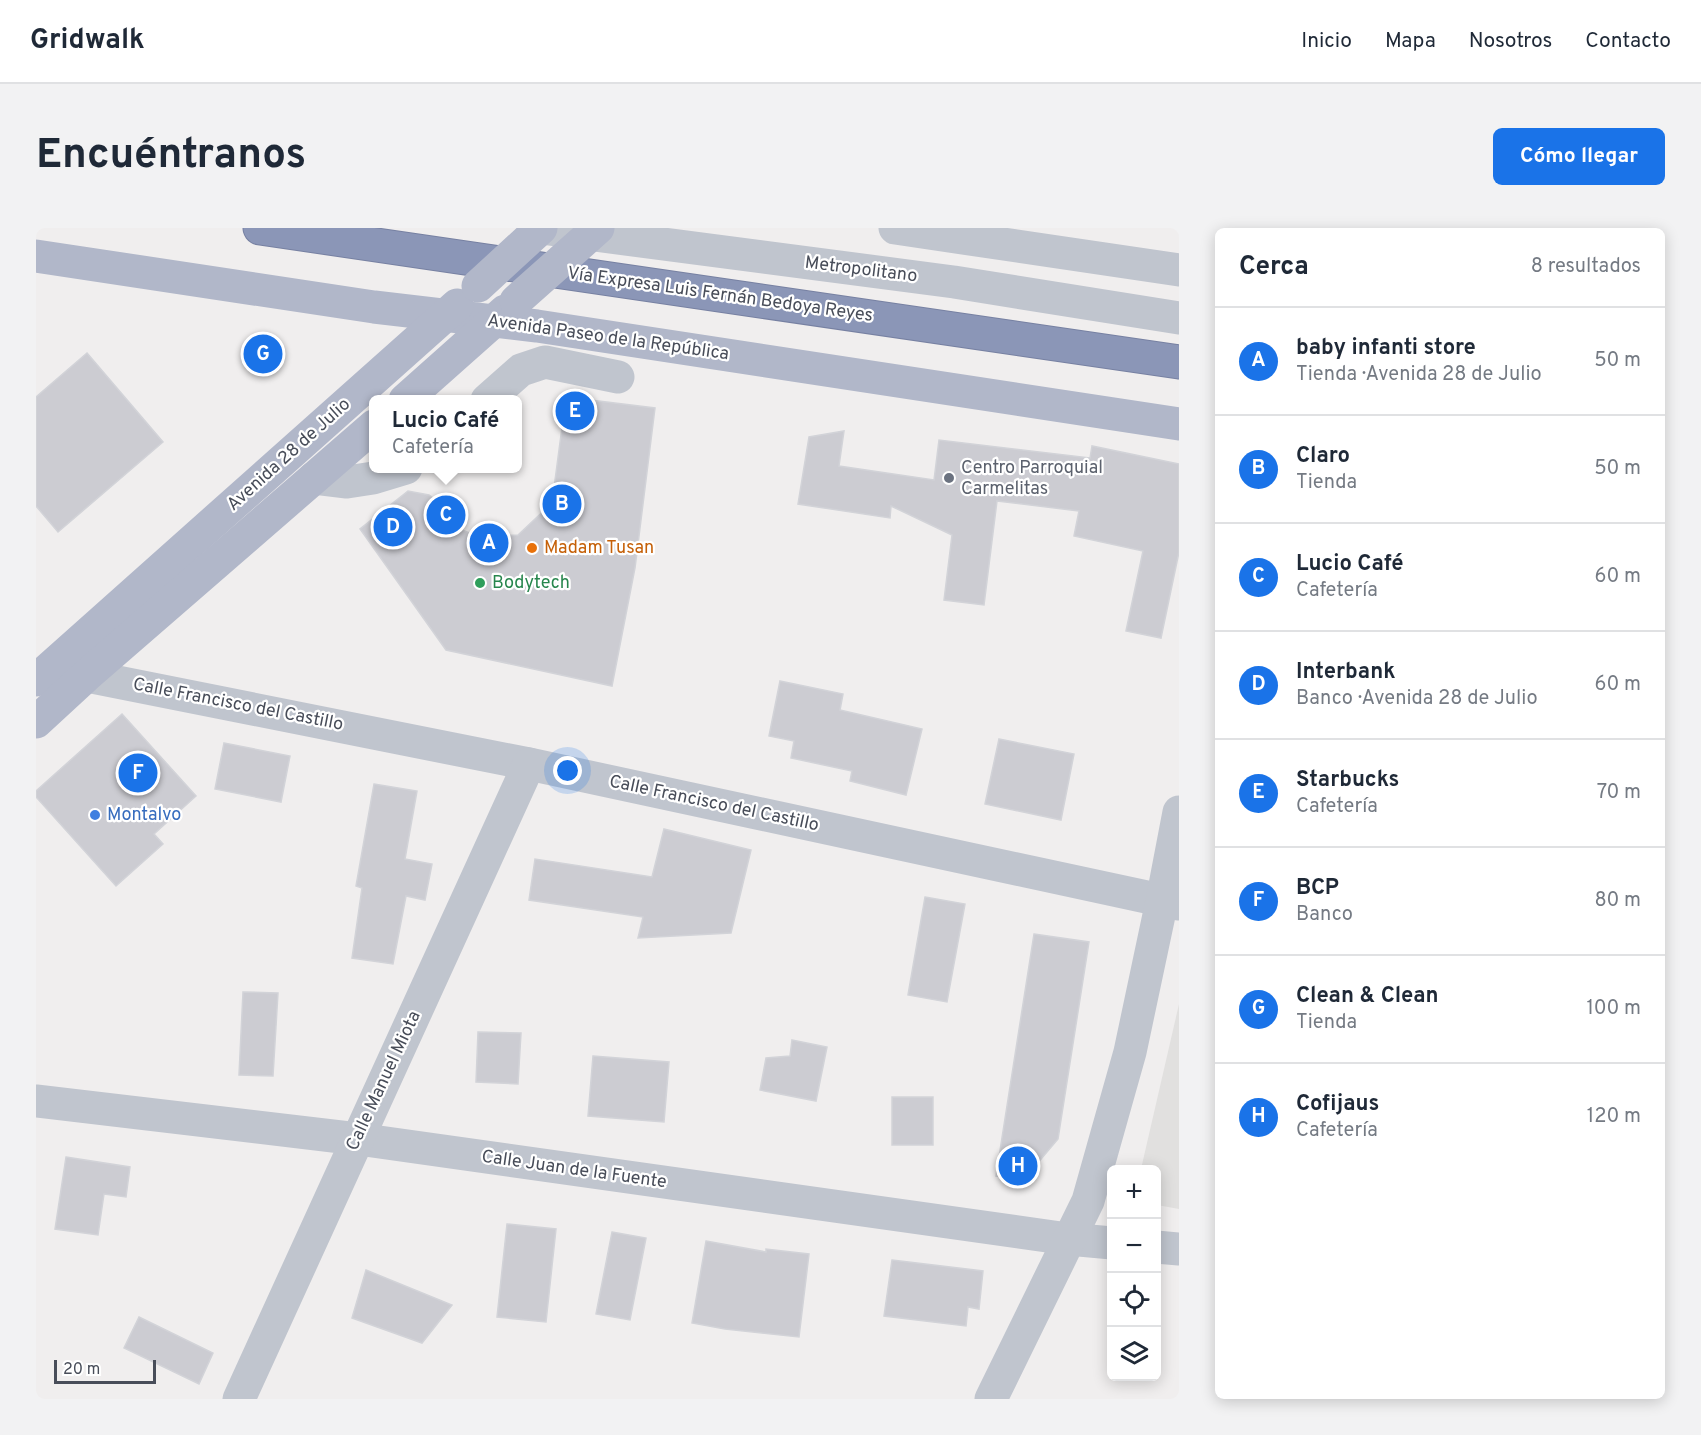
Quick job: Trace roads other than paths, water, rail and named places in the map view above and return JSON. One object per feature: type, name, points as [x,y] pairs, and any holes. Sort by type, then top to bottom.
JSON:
[{"type":"highway","name":"Vía Expresa Luis Fernán Bedoya Reyes","points":[[260,228],[1179,362]]},
{"type":"main road","name":"Avenida 28 de Julio","points":[[40,672],[446,315],[541,228]]},
{"type":"main road","points":[[410,395],[598,228]]},
{"type":"main road","name":"Avenida Paseo de la República","points":[[36,256],[362,305],[446,315],[505,311],[1179,424]]},
{"type":"main road","name":"Avenida 28 de Julio","points":[[36,722],[369,430]]},
{"type":"street","name":"Metropolitano","points":[[541,228],[954,282],[1179,318]]},
{"type":"street","points":[[895,228],[1179,270]]},
{"type":"street","points":[[493,395],[521,370],[545,362],[618,377]]},
{"type":"street","points":[[314,478],[347,482],[390,473]]},
{"type":"street","name":"Calle Francisco del Castillo","points":[[40,672],[87,675],[529,764],[1171,903]]},
{"type":"street","name":"Calle Manuel Miota","points":[[239,1399],[529,764]]},
{"type":"street","points":[[991,1399],[1088,1202],[1171,903],[1179,812]]},
{"type":"street","name":"Calle Juan de la Fuente","points":[[36,1101],[358,1139],[1068,1239],[1107,1243]]},
{"type":"street","points":[[1161,1247],[1179,1249]]},
{"type":"place","name":"Clean & Clean","points":[[263,354]]},
{"type":"place","name":"Starbucks","points":[[575,411]]},
{"type":"place","name":"Centro Parroquial Carmelitas","points":[[949,478]]},
{"type":"place","name":"Claro","points":[[562,504]]},
{"type":"place","name":"Lucio Café","points":[[446,515]]},
{"type":"place","name":"Interbank","points":[[393,527]]},
{"type":"place","name":"baby infanti store","points":[[489,543]]},
{"type":"place","name":"Madam Tusan","points":[[532,548]]},
{"type":"place","name":"Bodytech","points":[[480,583]]},
{"type":"place","name":"BCP","points":[[138,773]]},
{"type":"place","name":"Montalvo","points":[[95,815]]},
{"type":"place","name":"Cofijaus","points":[[1018,1166]]}]
